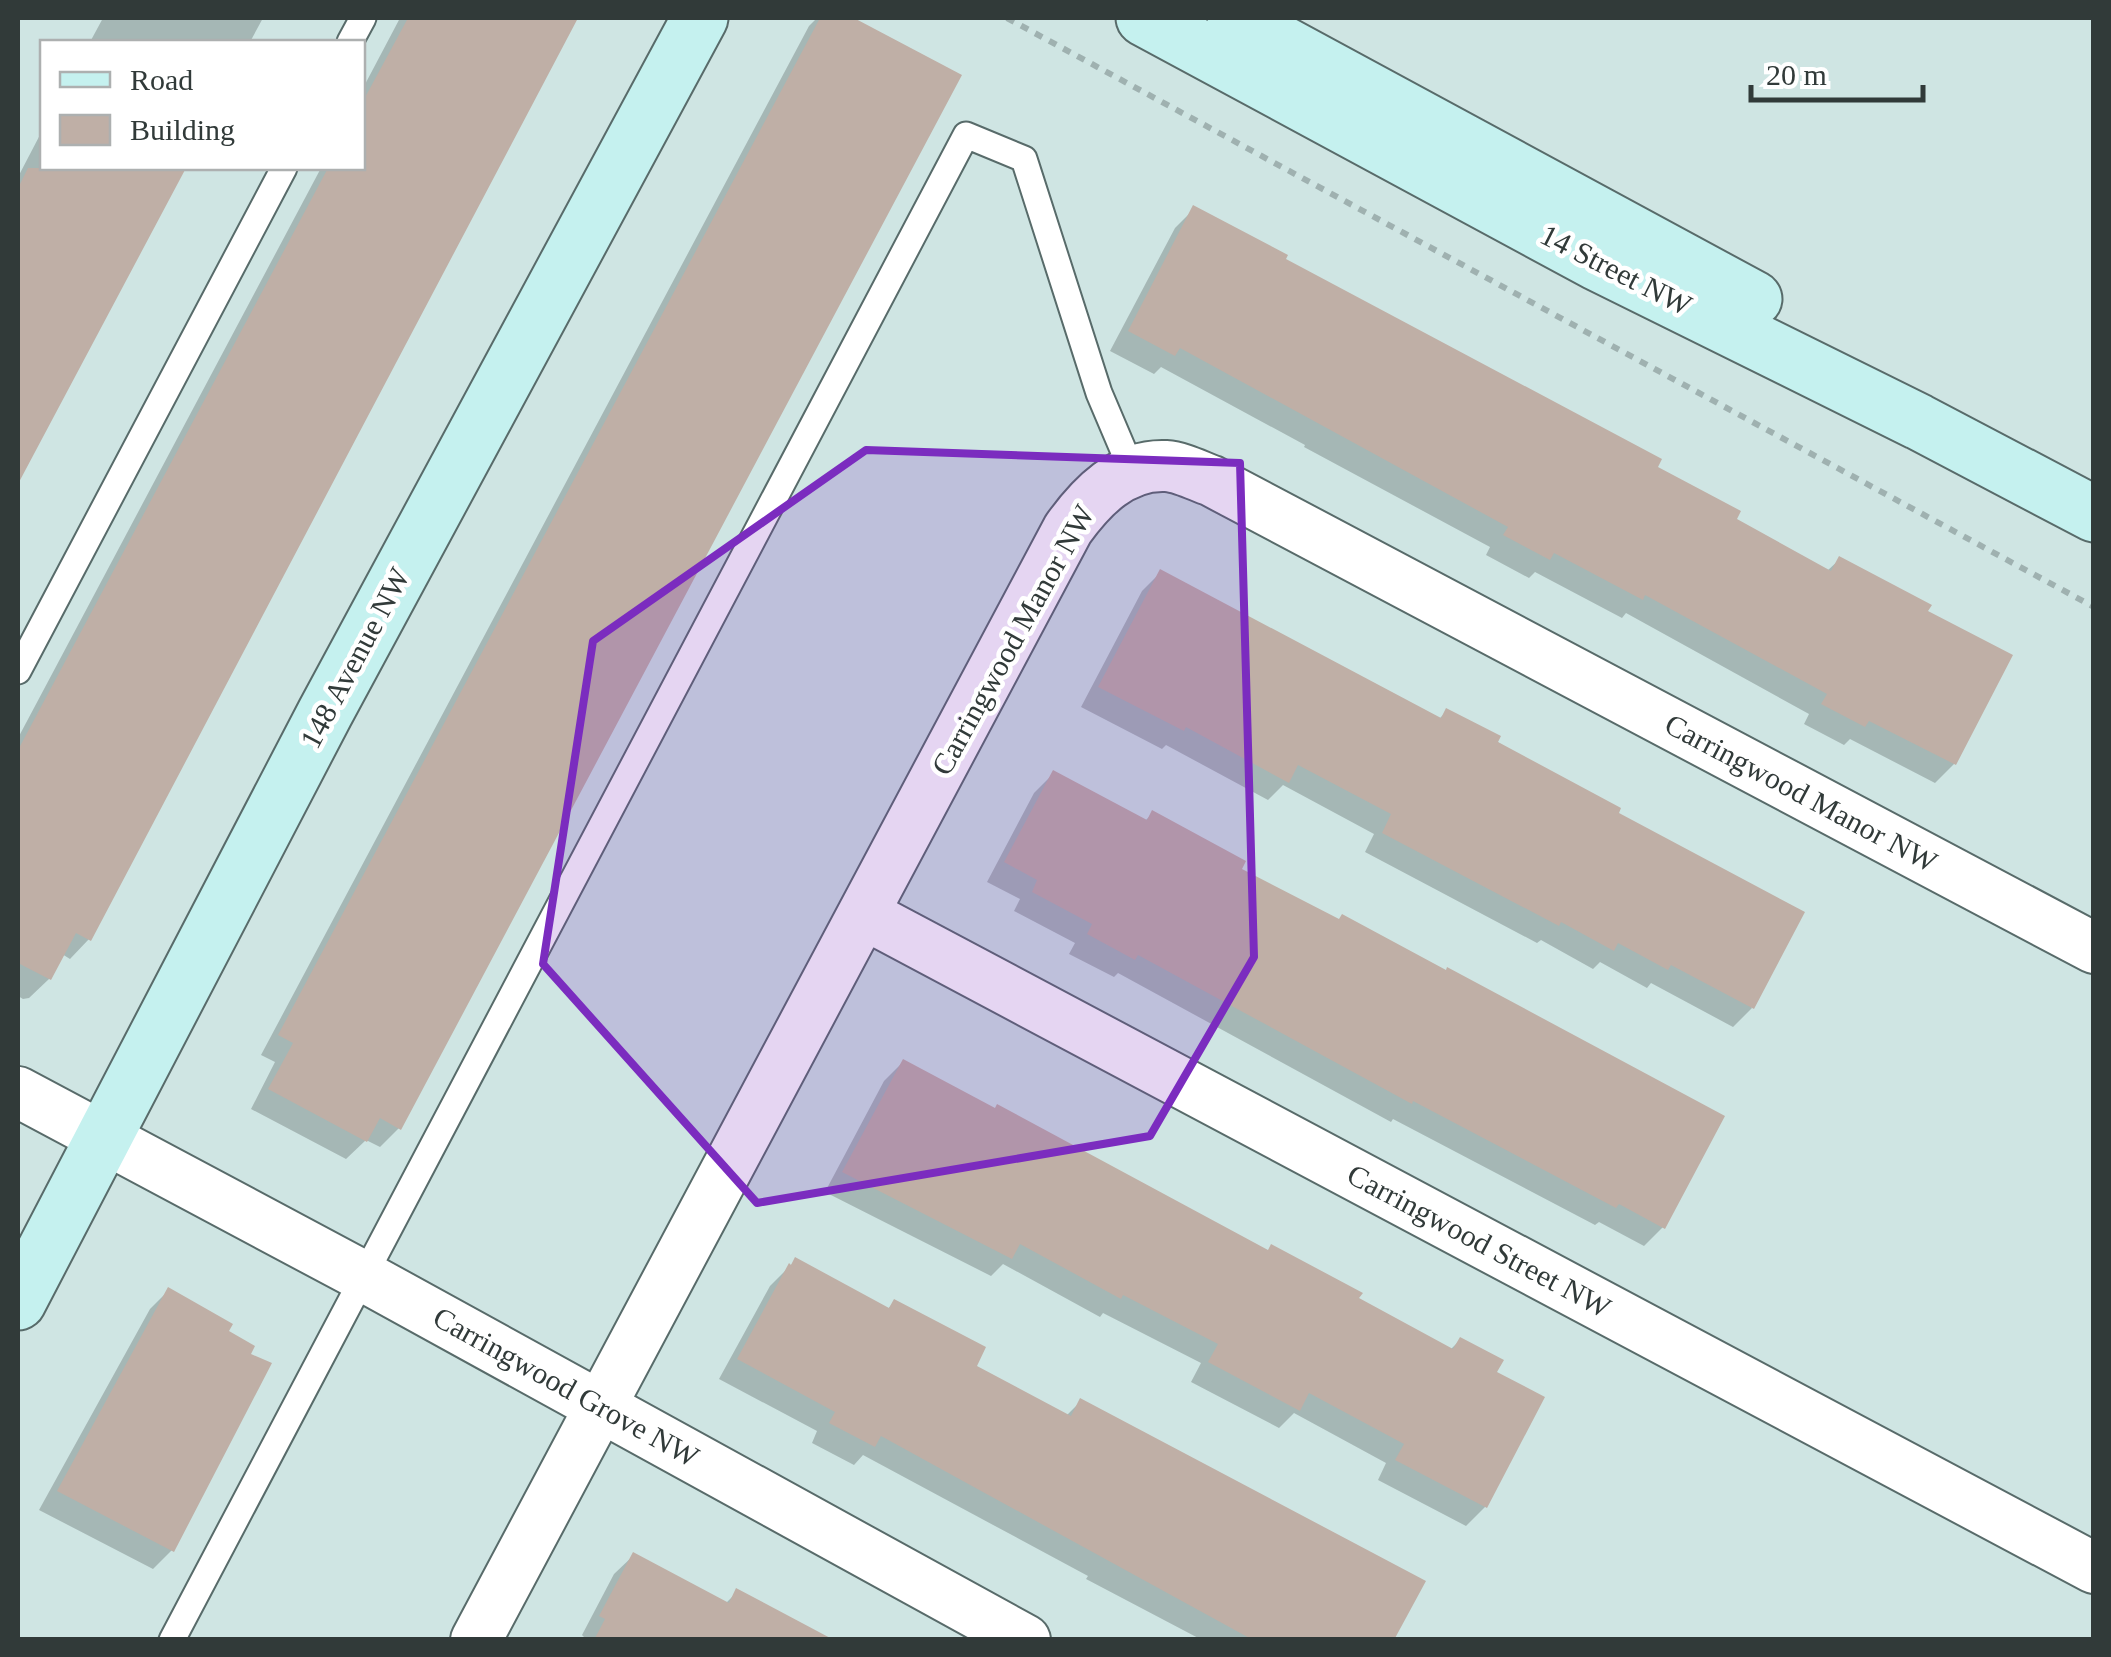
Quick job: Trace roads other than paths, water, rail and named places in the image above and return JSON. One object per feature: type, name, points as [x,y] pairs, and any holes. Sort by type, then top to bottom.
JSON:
[{"type":"main road","name":"14 Street NW","points":[[1144,18],[1596,262],[1919,422],[2094,514]]},
{"type":"main road","name":"14 Street NW","points":[[1235,18],[1610,224],[2094,476]]},
{"type":"main road","name":"148 Avenue NW","points":[[18,1302],[692,25]]},
{"type":"street","name":"Carringwood Manor NW","points":[[476,1640],[1068,529],[1090,497],[1114,480],[1165,466],[1212,481],[2094,948]]},
{"type":"street","name":"Carringwood Street NW","points":[[864,914],[2094,1568]]},
{"type":"street","name":"Carringwood Grove NW","points":[[18,1092],[363,1276],[1025,1640]]},
{"type":"lane","points":[[351,40],[363,18]]},
{"type":"lane","points":[[172,1640],[966,135],[1024,159],[1099,392],[1133,473]]},
{"type":"lane","points":[[18,671],[283,170]]}]
